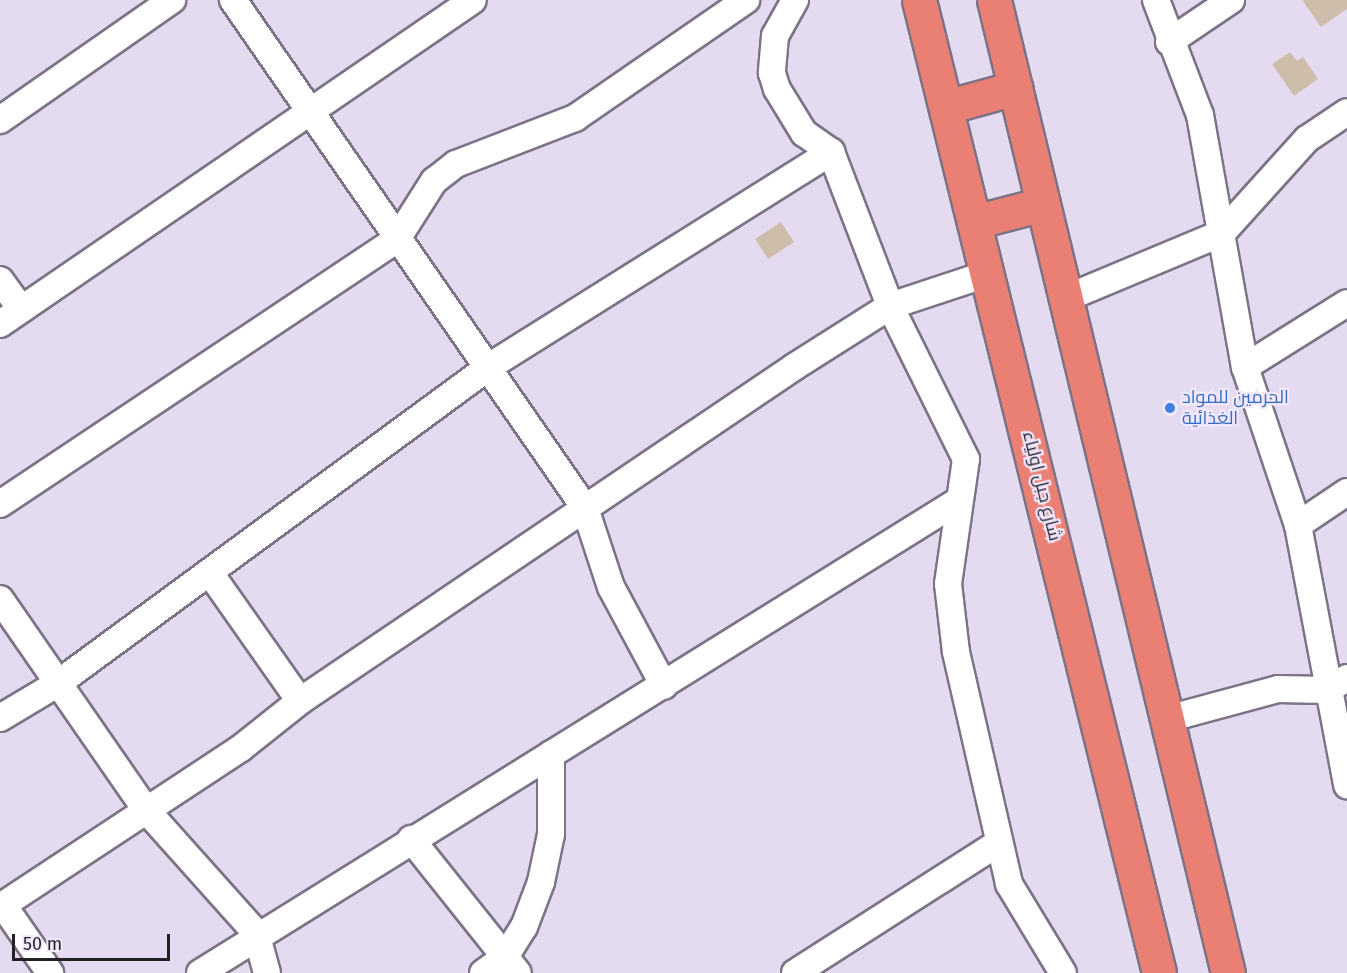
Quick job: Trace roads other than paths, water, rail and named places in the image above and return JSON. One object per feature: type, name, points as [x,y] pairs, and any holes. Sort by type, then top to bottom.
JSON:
[{"type":"highway","name":"شارع جبل اولياء","points":[[919,0],[1159,973]]},
{"type":"highway","points":[[994,0],[1043,204],[1069,297],[1228,973]]},
{"type":"highway","points":[[946,107],[1016,88]]},
{"type":"highway","points":[[974,222],[1043,204]]},
{"type":"street","points":[[0,120],[172,0]]},
{"type":"street","points":[[233,0],[397,239],[490,366],[585,508],[611,587],[664,686]]},
{"type":"street","points":[[0,324],[473,0]]},
{"type":"street","points":[[0,504],[397,239],[434,181],[456,164],[575,118],[746,0]]},
{"type":"street","points":[[795,0],[775,36],[772,73],[804,133],[831,152],[890,306],[966,459],[958,501],[948,584],[956,652],[997,844],[1009,884],[1062,972]]},
{"type":"street","points":[[1156,0],[1169,42],[1200,115],[1245,367],[1298,525],[1337,684],[1347,784]]},
{"type":"street","points":[[1169,42],[1231,0]]},
{"type":"street","points":[[1069,297],[1222,233],[1307,139],[1347,112]]},
{"type":"street","points":[[0,718],[57,684],[490,366],[831,152]]},
{"type":"street","points":[[50,973],[2,906],[241,748],[300,701],[585,508],[890,306],[987,274]]},
{"type":"street","points":[[0,280],[21,309]]},
{"type":"street","points":[[1245,367],[1347,303]]},
{"type":"street","points":[[1298,525],[1347,492]]},
{"type":"street","points":[[200,973],[256,933],[664,686],[958,501]]},
{"type":"street","points":[[210,573],[300,701]]},
{"type":"street","points":[[0,599],[147,811],[256,933],[267,973]]},
{"type":"street","points":[[1167,719],[1278,689],[1337,684]]},
{"type":"street","points":[[511,965],[541,882],[551,834],[551,754]]},
{"type":"street","points":[[411,839],[511,965]]},
{"type":"street","points":[[795,973],[997,844]]},
{"type":"street","points":[[483,973],[511,965]]},
{"type":"place","name":"الحرمين للمواد الغذائية","points":[[1170,408]]}]
